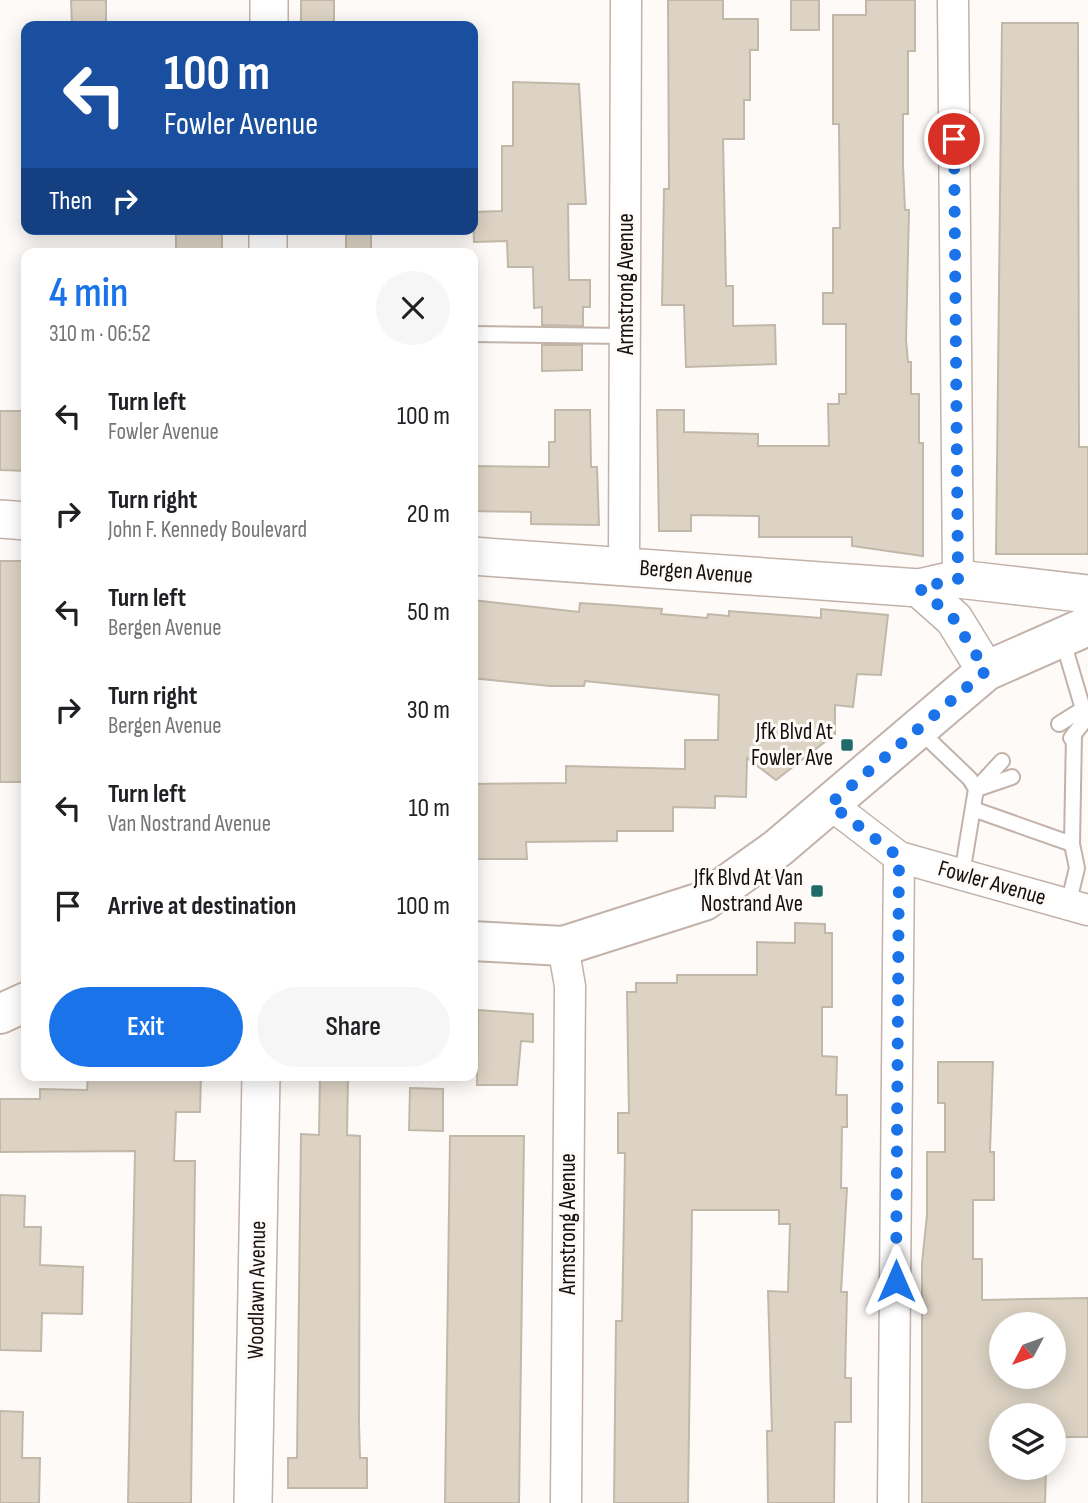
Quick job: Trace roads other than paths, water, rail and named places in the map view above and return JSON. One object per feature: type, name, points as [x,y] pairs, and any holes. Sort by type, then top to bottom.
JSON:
[{"type":"main road","points":[[478,941],[563,946],[704,901],[778,848],[986,671],[1074,631]]},
{"type":"main road","points":[[0,1014],[21,1004]]},
{"type":"street","points":[[269,0],[269,21]]},
{"type":"street","name":"Armstrong Avenue","points":[[625,567],[626,0]]},
{"type":"street","points":[[953,0],[958,579]]},
{"type":"street","points":[[0,519],[21,521]]},
{"type":"street","name":"Bergen Avenue","points":[[478,556],[919,588],[958,579],[1088,594]]},
{"type":"street","points":[[919,588],[954,619],[986,671]]},
{"type":"street","name":"Fowler Avenue","points":[[830,804],[899,857],[1078,908]]},
{"type":"street","points":[[893,1503],[899,857]]},
{"type":"street","name":"Armstrong Avenue","points":[[563,946],[570,986],[566,1503]]},
{"type":"street","name":"Woodlawn Avenue","points":[[253,1503],[261,1081]]},
{"type":"lane","points":[[478,334],[626,336]]},
{"type":"lane","points":[[1074,631],[1083,709],[1082,724],[1073,736],[1072,844],[1077,868],[1078,908]]},
{"type":"lane","points":[[1059,724],[1083,709]]},
{"type":"lane","points":[[918,729],[970,779],[976,789]]},
{"type":"lane","points":[[962,874],[976,789],[1002,761]]},
{"type":"lane","points":[[976,789],[1012,777]]},
{"type":"lane","points":[[973,809],[1072,844]]},
{"type":"place","name":"Jfk Blvd At Fowler Ave","points":[[847,745]]},
{"type":"place","name":"Jfk Blvd At Van Nostrand Ave","points":[[817,891]]}]
